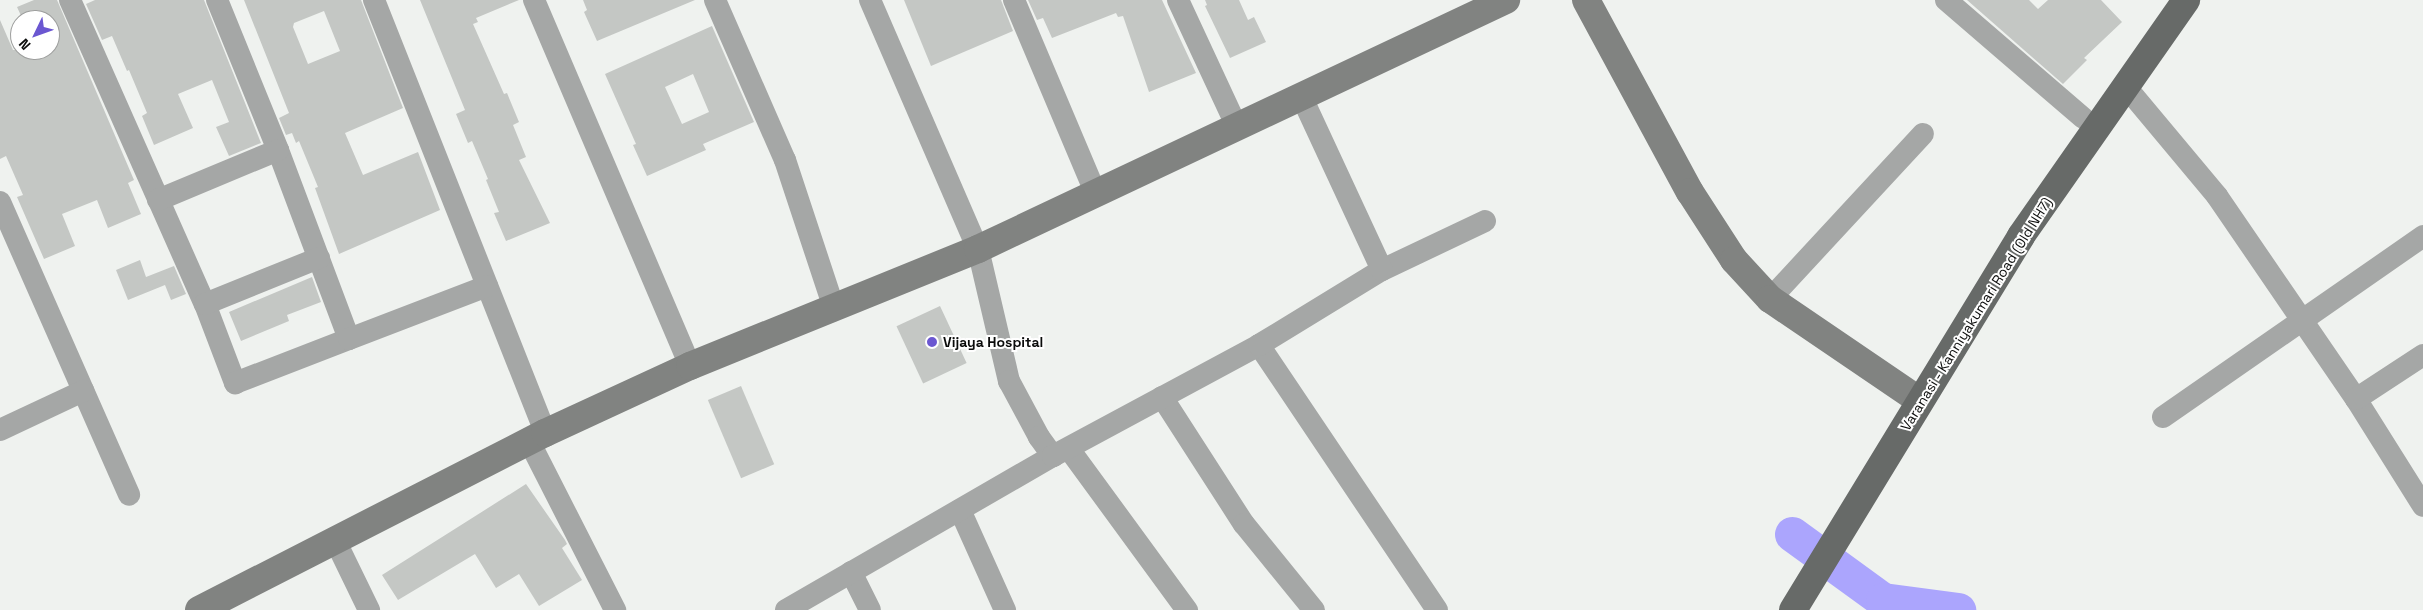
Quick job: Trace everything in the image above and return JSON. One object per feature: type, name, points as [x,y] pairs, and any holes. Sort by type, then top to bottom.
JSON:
[{"type":"main road","name":"Varanasi - Kanniyakumari Road (Old NH7)","points":[[1793,610],[1812,568],[1914,398],[2008,229],[2165,0]]},
{"type":"main road","name":"Varanasi - Kanniyakumari Road (Old NH7)","points":[[1914,398],[2021,236],[2186,0]]},
{"type":"main road","name":"Varanasi - Kanniyakumari Road (Old NH7)","points":[[1773,610],[1812,568]]},
{"type":"street","points":[[70,0],[205,304],[235,383],[487,286]]},
{"type":"street","points":[[217,0],[278,150],[349,339]]},
{"type":"street","points":[[374,0],[487,286],[537,437],[615,610]]},
{"type":"street","points":[[534,0],[690,366]]},
{"type":"street","points":[[715,0],[785,160],[834,308]]},
{"type":"street","points":[[870,0],[978,249],[1009,381],[1039,437],[1061,452],[1187,610]]},
{"type":"street","points":[[1014,0],[1095,192]]},
{"type":"street","points":[[1178,0],[1237,127]]},
{"type":"street","points":[[199,610],[537,437],[690,366],[978,249],[1095,192],[1302,98],[1506,0]]},
{"type":"street","points":[[1586,0],[1690,192],[1734,260],[1770,299],[1914,398]]},
{"type":"street","points":[[1946,0],[2083,118]]},
{"type":"street","points":[[2126,87],[2217,196],[2356,399],[2417,480],[2423,506]]},
{"type":"street","points":[[1302,98],[1382,270]]},
{"type":"street","points":[[1770,299],[1923,134]]},
{"type":"street","points":[[158,200],[278,150]]},
{"type":"street","points":[[0,202],[129,495]]},
{"type":"street","points":[[786,610],[1061,452],[1259,344],[1382,270],[1485,221]]},
{"type":"street","points":[[2163,416],[2423,236]]},
{"type":"street","points":[[205,304],[318,258]]},
{"type":"street","points":[[1259,344],[1437,610]]},
{"type":"street","points":[[2356,399],[2423,355]]},
{"type":"street","points":[[0,430],[83,391]]},
{"type":"street","points":[[1162,398],[1244,524],[1314,610]]},
{"type":"street","points":[[960,510],[1005,610]]},
{"type":"street","points":[[335,540],[369,610]]},
{"type":"street","points":[[851,572],[870,610]]},
{"type":"building","points":[[34,0],[57,0],[134,180],[128,183],[141,214],[108,228],[97,200],[62,214],[75,246],[44,259],[17,197],[23,195],[6,156],[0,159],[0,20],[10,43],[10,60],[60,60],[60,10],[18,10],[17,7]]},
{"type":"building","points":[[95,0],[204,0],[261,143],[229,156],[216,127],[229,122],[212,80],[178,94],[193,128],[154,145],[142,116],[147,113],[129,70],[127,71],[112,36],[102,40],[86,4]]},
{"type":"building","points":[[244,0],[361,0],[403,108],[345,133],[363,175],[418,152],[440,210],[339,254],[315,188],[318,187],[299,141],[296,143],[292,133],[286,135],[279,118],[289,113]],"holes":[[[324,11],[340,51],[308,64],[293,27],[294,23]]]},
{"type":"building","points":[[420,0],[519,0],[476,18],[478,22],[473,24],[504,94],[507,93],[519,122],[513,125],[526,157],[519,160],[550,223],[506,241],[494,213],[499,212],[486,180],[488,179],[472,141],[468,143],[456,114],[465,110]]},
{"type":"building","points":[[583,0],[695,0],[597,41],[584,12],[587,10]]},
{"type":"building","points":[[904,0],[1001,0],[1013,31],[931,66]]},
{"type":"building","points":[[1028,0],[1162,0],[1196,73],[1149,92],[1123,16],[1118,17],[1116,13],[1052,38],[1043,18],[1037,20]]},
{"type":"building","points":[[1205,0],[1239,0],[1248,20],[1254,17],[1266,42],[1230,58],[1205,6],[1207,5]]},
{"type":"building","points":[[1967,0],[2029,0],[2038,9],[2048,0],[2101,0],[2122,22],[2084,58],[2087,60],[2063,84]]},
{"type":"building","points":[[712,26],[754,122],[703,144],[706,150],[647,176],[633,145],[636,144],[605,74]],"holes":[[[693,74],[709,112],[682,124],[665,87]]]},
{"type":"building","points":[[140,260],[146,277],[174,266],[186,294],[171,300],[165,285],[128,300],[116,270]]},
{"type":"building","points":[[312,277],[321,302],[287,315],[289,321],[241,341],[229,312]]},
{"type":"building","points":[[940,306],[967,363],[923,383],[896,326]]},
{"type":"building","points":[[741,386],[774,464],[741,478],[708,400]]},
{"type":"building","points":[[526,484],[565,540],[567,544],[562,548],[582,580],[539,606],[519,574],[496,588],[475,554],[398,600],[382,575]]},
{"type":"waterway","points":[[1792,534],[1883,600],[1958,610]]},
{"type":"place","name":"Vijaya Hospital","points":[[932,342]]}]
